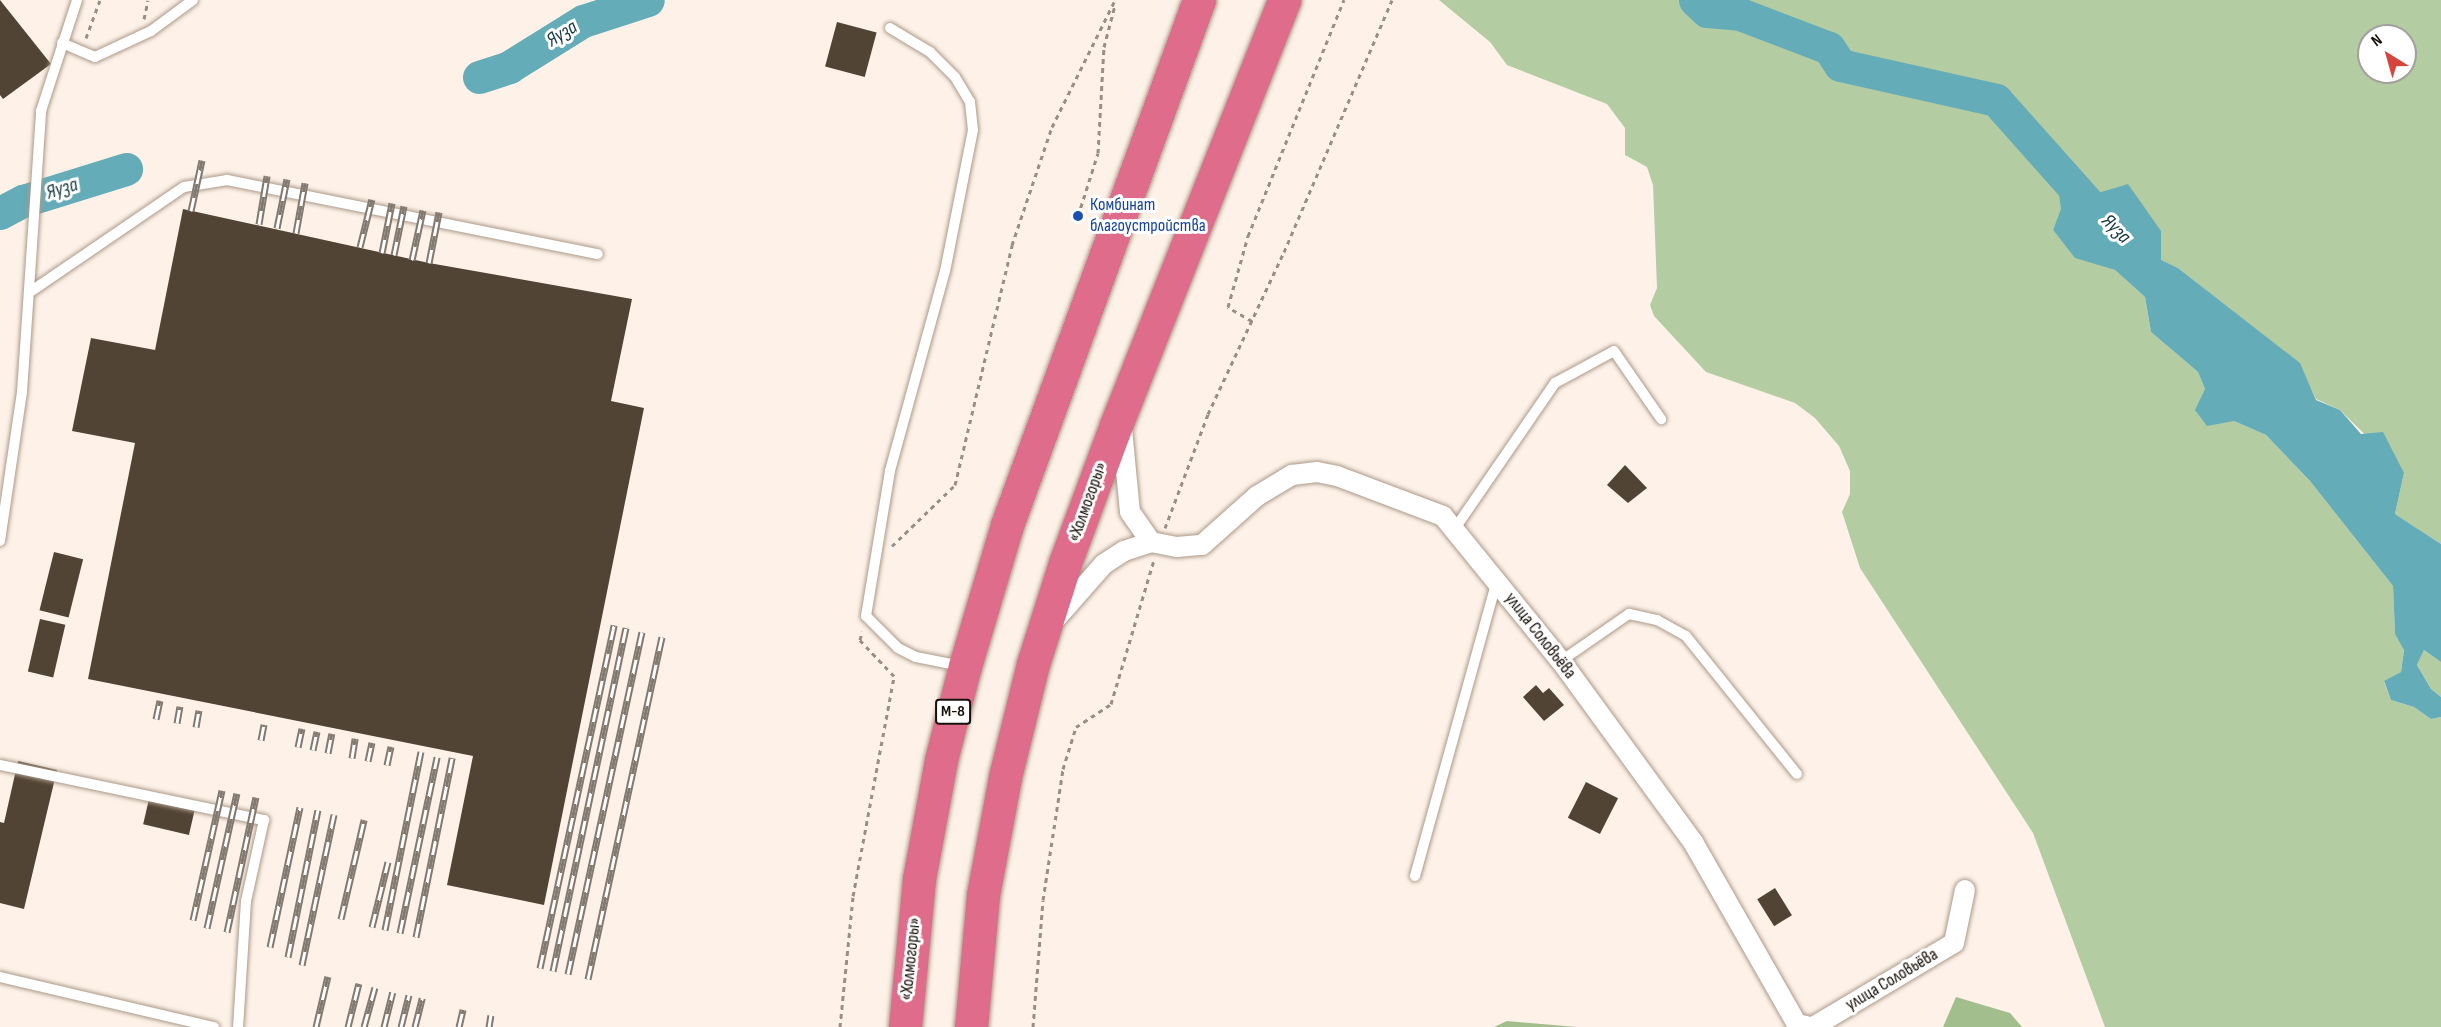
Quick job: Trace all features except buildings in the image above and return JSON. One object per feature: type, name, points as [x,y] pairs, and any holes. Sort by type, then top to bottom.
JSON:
[{"type":"highway","name":"«Холмогоры»","points":[[905,1027],[919,879],[941,760],[965,666],[1007,525],[1199,0]]},
{"type":"highway","name":"«Холмогоры»","points":[[972,1027],[983,895],[1005,777],[1043,633],[1121,413],[1284,0]]},
{"type":"street","points":[[1121,413],[1130,512],[1155,543]]},
{"type":"street","name":"улица Соловьёва","points":[[1043,633],[1104,564],[1124,551],[1155,543],[1202,545],[1257,496],[1292,475],[1305,472],[1360,483],[1443,516],[1455,527],[1561,661],[1693,842],[1797,1024],[1812,1027],[1954,943],[1965,890]]},
{"type":"lane","points":[[0,541],[22,392],[41,111],[77,0]]},
{"type":"lane","points":[[62,43],[96,57],[151,32],[192,0]]},
{"type":"lane","points":[[890,28],[930,52],[955,77],[970,102],[973,130],[945,270],[890,471],[866,616],[898,648],[916,657],[965,666]]},
{"type":"lane","points":[[30,292],[184,187],[227,180],[598,254]]},
{"type":"lane","points":[[1455,527],[1555,383],[1614,351],[1661,419]]},
{"type":"lane","points":[[1415,876],[1497,580]]},
{"type":"lane","points":[[1561,661],[1629,614],[1657,620],[1686,636],[1797,774]]},
{"type":"lane","points":[[0,765],[264,820],[246,901],[238,1027]]},
{"type":"lane","points":[[0,977],[214,1027]]},
{"type":"path","points":[[81,51],[100,0]]},
{"type":"path","points":[[1077,216],[1098,153],[1104,47],[1115,0]]},
{"type":"path","points":[[890,548],[955,485],[1012,245],[1052,127],[1115,0]]},
{"type":"path","points":[[1251,321],[1228,308],[1248,236],[1344,0]]},
{"type":"path","points":[[1033,1027],[1043,900],[1063,769],[1076,727],[1111,704],[1155,543],[1392,0]]},
{"type":"path","points":[[840,1027],[853,896],[894,676],[860,640],[866,616]]},
{"type":"green space","points":[[1439,0],[2441,0],[2441,544],[2395,514],[2404,473],[2340,410],[2316,399],[2299,363],[2178,268],[2160,260],[2161,231],[2098,193],[2077,176],[2053,230],[2075,257],[2115,270],[2145,297],[2151,332],[2198,372],[2205,389],[2234,421],[2266,435],[2310,481],[2393,586],[2395,634],[2404,649],[2401,672],[2384,682],[2391,700],[2414,707],[2431,719],[2441,717],[2441,1027],[2105,1027],[2033,833],[1860,568],[1842,512],[1850,494],[1850,471],[1839,446],[1815,418],[1795,403],[1706,372],[1654,316],[1650,305],[1657,288],[1653,185],[1647,167],[1625,155],[1625,128],[1607,104],[1507,65],[1490,42]]},
{"type":"green space","points":[[2424,650],[2441,662],[2441,697],[2431,689],[2417,665]]},
{"type":"green space","points":[[1956,997],[2010,1013],[2022,1027],[1943,1027]]},
{"type":"green space","points":[[1507,1021],[1577,1027],[1494,1027]]},
{"type":"water","points":[[2056,171],[2077,176],[2098,193],[2128,184],[2161,231],[2161,260],[2178,268],[2300,363],[2316,400],[2340,410],[2361,434],[2383,432],[2404,473],[2395,514],[2441,544],[2441,662],[2424,650],[2417,665],[2431,689],[2441,697],[2441,717],[2431,719],[2414,707],[2391,700],[2384,681],[2401,672],[2404,650],[2395,634],[2393,586],[2310,481],[2266,435],[2234,421],[2207,426],[2195,410],[2205,389],[2198,372],[2151,332],[2145,297],[2115,270],[2075,258],[2053,230],[2061,209]]},
{"type":"waterway","name":"Яуза","points":[[479,77],[509,67],[583,21],[648,0]]},
{"type":"waterway","name":"Яуза","points":[[1695,0],[1707,11],[1740,14],[1829,48],[1840,65],[1996,100],[2087,202]]},
{"type":"waterway","name":"Яуза","points":[[0,213],[23,201],[126,169]]},
{"type":"railway","points":[[191,211],[202,160]]},
{"type":"railway","points":[[259,224],[267,176]]},
{"type":"railway","points":[[277,228],[287,179]]},
{"type":"railway","points":[[296,233],[305,183]]},
{"type":"railway","points":[[360,247],[372,199]]},
{"type":"railway","points":[[382,253],[392,203]]},
{"type":"railway","points":[[394,255],[404,206]]},
{"type":"railway","points":[[412,260],[423,210]]},
{"type":"railway","points":[[429,263],[439,212]]},
{"type":"railway","points":[[540,968],[614,625]]},
{"type":"railway","points":[[553,971],[626,628]]},
{"type":"railway","points":[[568,974],[642,632]]},
{"type":"railway","points":[[588,979],[662,637]]},
{"type":"railway","points":[[156,719],[160,700]]},
{"type":"railway","points":[[177,723],[180,706]]},
{"type":"railway","points":[[196,727],[199,710]]},
{"type":"railway","points":[[261,740],[264,724]]},
{"type":"railway","points":[[298,747],[302,728]]},
{"type":"railway","points":[[313,750],[317,731]]},
{"type":"railway","points":[[328,753],[332,733]]},
{"type":"railway","points":[[352,758],[355,738]]},
{"type":"railway","points":[[368,761],[372,742]]},
{"type":"railway","points":[[387,765],[391,746]]},
{"type":"railway","points":[[385,930],[421,752]]},
{"type":"railway","points":[[400,933],[437,757]]},
{"type":"railway","points":[[416,937],[452,758]]},
{"type":"railway","points":[[193,920],[222,790]]},
{"type":"railway","points":[[207,928],[237,793]]},
{"type":"railway","points":[[227,932],[256,797]]},
{"type":"railway","points":[[270,947],[300,807]]},
{"type":"railway","points":[[288,957],[318,810]]},
{"type":"railway","points":[[302,965],[334,814]]},
{"type":"railway","points":[[341,919],[364,820]]},
{"type":"railway","points":[[372,927],[388,862]]},
{"type":"railway","points":[[316,1027],[328,976]]},
{"type":"railway","points":[[348,1027],[359,983]]},
{"type":"railway","points":[[364,1027],[375,987]]},
{"type":"railway","points":[[384,1027],[393,992]]},
{"type":"railway","points":[[401,1027],[409,995]]},
{"type":"railway","points":[[415,1027],[422,998]]},
{"type":"railway","points":[[459,1027],[463,1009]]},
{"type":"railway","points":[[489,1027],[491,1015]]},
{"type":"place","name":"Комбинат благоустройства","points":[[1078,216]]}]
